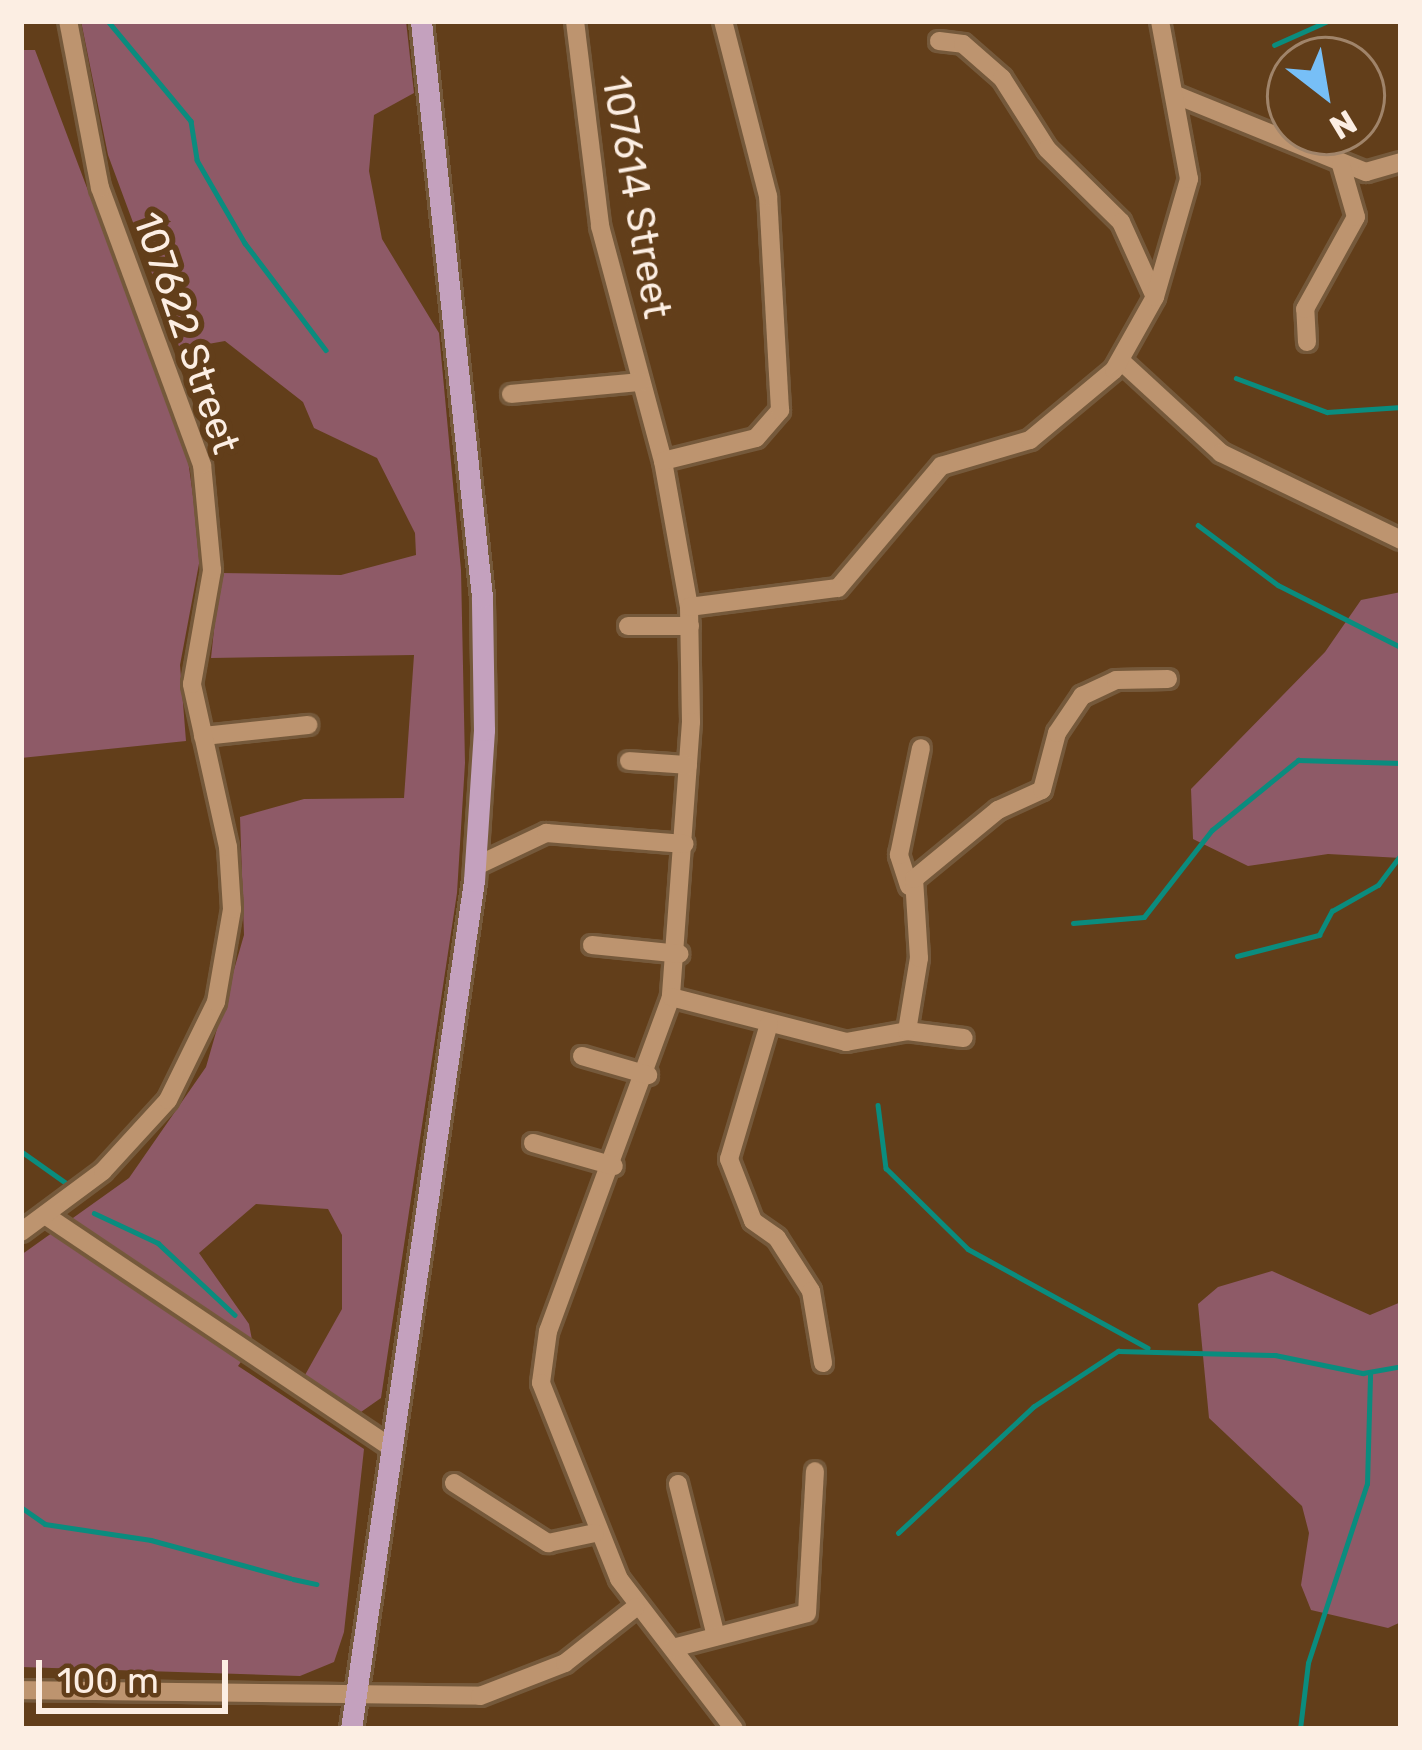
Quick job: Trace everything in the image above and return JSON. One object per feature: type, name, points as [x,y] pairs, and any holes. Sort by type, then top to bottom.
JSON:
[{"type":"main road","points":[[350,1729],[474,867],[482,597],[421,21]]},
{"type":"street","name":"107622 Street","points":[[21,1232],[48,1217],[147,1128],[216,1002],[232,884],[192,685],[211,591],[202,465],[100,188],[68,21]]},
{"type":"street","name":"107614 Street","points":[[575,21],[600,226],[663,461],[689,616],[688,765],[680,954],[671,997],[648,1075],[541,1367],[553,1432],[595,1533],[636,1607],[734,1729]]},
{"type":"street","points":[[663,461],[756,438],[780,410],[768,196],[723,21]]},
{"type":"street","points":[[628,626],[838,588],[941,466],[1030,440],[1121,361],[1155,296],[1190,179],[1160,21]]},
{"type":"street","points":[[939,41],[963,44],[1002,78],[1047,149],[1120,222],[1155,296]]},
{"type":"street","points":[[1177,95],[1370,173],[1401,162]]},
{"type":"street","points":[[1306,342],[1305,309],[1356,217],[1341,164]]},
{"type":"street","points":[[1121,361],[1221,453],[1401,540]]},
{"type":"street","points":[[511,394],[640,382]]},
{"type":"street","points":[[910,891],[998,810],[1042,790],[1058,733],[1082,696],[1116,680],[1168,679]]},
{"type":"street","points":[[203,736],[308,725]]},
{"type":"street","points":[[907,1031],[920,958],[899,855],[921,748]]},
{"type":"street","points":[[629,761],[688,765]]},
{"type":"street","points":[[474,867],[546,832],[685,844]]},
{"type":"street","points":[[592,945],[680,954]]},
{"type":"street","points":[[671,997],[846,1042],[907,1031],[964,1038]]},
{"type":"street","points":[[770,1024],[729,1159],[753,1221],[777,1238],[811,1291],[823,1363]]},
{"type":"street","points":[[582,1056],[648,1075]]},
{"type":"street","points":[[533,1143],[614,1166]]},
{"type":"street","points":[[48,1217],[390,1448]]},
{"type":"street","points":[[673,1648],[807,1613],[815,1472]]},
{"type":"street","points":[[454,1484],[548,1543],[595,1533]]},
{"type":"street","points":[[678,1484],[716,1636]]},
{"type":"street","points":[[21,1690],[354,1696],[513,1687],[565,1663],[636,1607]]},
{"type":"shaded area","points":[[81,21],[406,21],[414,93],[374,115],[369,171],[382,239],[439,333],[461,570],[465,763],[457,893],[381,1398],[361,1412],[305,1375],[342,1309],[342,1235],[328,1209],[256,1204],[199,1253],[249,1324],[253,1345],[238,1366],[364,1449],[344,1632],[334,1662],[300,1676],[21,1667],[21,1255],[129,1178],[206,1067],[244,935],[240,817],[304,799],[404,798],[414,655],[211,658],[220,573],[341,575],[416,555],[415,533],[377,458],[314,428],[303,402],[225,341],[180,349],[108,155]]},
{"type":"shaded area","points":[[21,50],[35,50],[187,453],[201,553],[180,665],[186,741],[21,758]]},
{"type":"shaded area","points":[[1401,592],[1401,858],[1328,854],[1248,866],[1193,839],[1191,789],[1325,652],[1361,600]]},
{"type":"shaded area","points":[[1272,1271],[1370,1315],[1401,1302],[1401,1622],[1388,1628],[1311,1610],[1301,1585],[1309,1533],[1302,1506],[1209,1418],[1198,1304],[1218,1287]]},
{"type":"waterway","points":[[108,21],[191,121],[197,160],[245,243],[326,350]]},
{"type":"waterway","points":[[1294,36],[1328,21]]},
{"type":"waterway","points":[[1236,378],[1327,412],[1401,407]]},
{"type":"waterway","points":[[1198,525],[1278,585],[1401,647]]},
{"type":"waterway","points":[[1073,923],[1144,917],[1212,830],[1298,760],[1401,763]]},
{"type":"waterway","points":[[1237,956],[1319,935],[1332,911],[1378,885],[1401,855]]},
{"type":"waterway","points":[[878,1105],[886,1168],[968,1249],[1148,1348]]},
{"type":"waterway","points":[[21,1151],[69,1185]]},
{"type":"waterway","points":[[94,1213],[158,1243],[235,1315]]},
{"type":"waterway","points":[[898,1533],[1033,1407],[1118,1351],[1275,1355],[1363,1373],[1401,1366]]},
{"type":"waterway","points":[[1300,1729],[1308,1663],[1367,1484],[1370,1374]]},
{"type":"waterway","points":[[21,1507],[45,1524],[151,1540],[290,1578]]},
{"type":"waterway","points":[[293,1579],[316,1584]]}]
